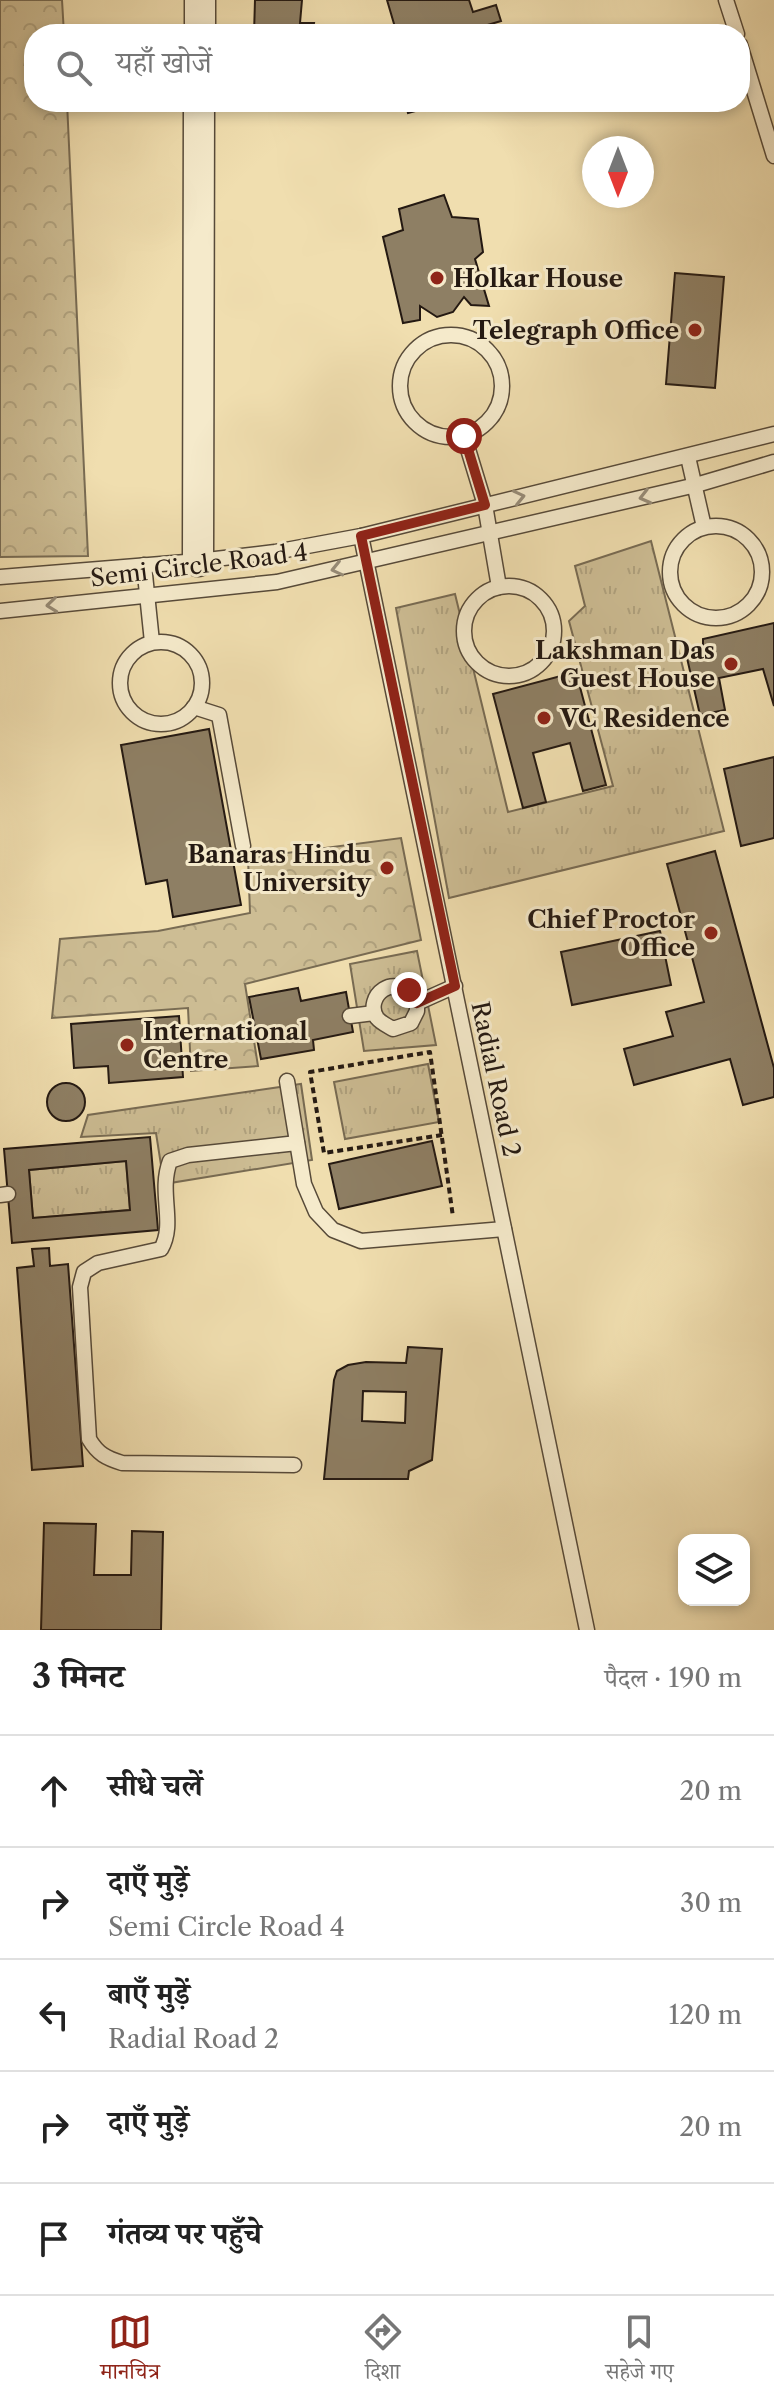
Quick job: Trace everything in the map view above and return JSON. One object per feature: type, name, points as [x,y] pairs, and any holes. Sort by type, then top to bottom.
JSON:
[{"type":"street","points":[[200,0],[200,24]]},
{"type":"street","points":[[198,561],[199,112]]},
{"type":"lane","points":[[726,0],[734,24]]},
{"type":"lane","points":[[750,78],[774,156]]},
{"type":"lane","points":[[450,335],[474,341],[493,356],[500,371],[502,387],[495,411],[479,429],[464,436],[446,437],[429,433],[415,423],[404,409],[399,393],[400,375],[407,359],[419,346],[434,337],[450,335]]},
{"type":"lane","name":"Semi Circle Road 4","points":[[0,577],[275,552],[361,536],[774,434]]},
{"type":"lane","points":[[464,436],[485,505],[499,587]]},
{"type":"lane","points":[[688,457],[704,527]]},
{"type":"lane","name":"Semi Circle Road 4","points":[[0,611],[277,582],[696,485],[774,462]]},
{"type":"lane","points":[[704,527],[733,529],[755,547],[761,561],[759,590],[741,612],[728,617],[713,619],[686,608],[670,584],[672,555],[679,543],[690,533],[704,527]]},
{"type":"lane","name":"Radial Road 2","points":[[361,536],[587,1630]]},
{"type":"lane","points":[[144,565],[152,642]]},
{"type":"lane","points":[[514,586],[539,597],[548,608],[553,622],[554,636],[550,650],[531,670],[518,675],[502,676],[487,670],[475,661],[466,647],[463,632],[465,616],[485,592],[499,587],[514,586]]},
{"type":"lane","points":[[152,642],[169,642],[184,648],[196,660],[202,676],[201,692],[194,707],[182,718],[167,723],[151,723],[137,716],[126,705],[120,690],[120,674],[126,659],[137,648],[152,642]]},
{"type":"lane","points":[[194,707],[219,715],[243,846]]},
{"type":"lane","points":[[395,985],[409,990],[417,1003],[411,1023],[393,1029],[379,1021],[374,1013],[374,1003],[382,990],[395,985]]},
{"type":"lane","points":[[417,1003],[455,986]]},
{"type":"lane","points":[[350,1016],[374,1013]]},
{"type":"lane","points":[[287,1081],[304,1184],[316,1212],[333,1230],[361,1241],[504,1229]]},
{"type":"lane","points":[[294,1465],[122,1463],[96,1451],[89,1439],[80,1287],[84,1272],[98,1263],[161,1249],[169,1235],[164,1190],[170,1161],[188,1155],[297,1143]]},
{"type":"path","points":[[442,1135],[324,1153],[310,1072],[430,1052],[442,1135],[454,1231]]},
{"type":"green space","points":[[0,0],[62,0],[63,24],[24,24],[24,112],[67,112],[88,556],[0,557]]},
{"type":"green space","points":[[651,541],[724,831],[449,898],[396,608],[455,594],[508,812],[613,786],[569,621],[585,606],[575,566]]},
{"type":"green space","points":[[401,838],[421,940],[245,984],[258,1066],[191,1071],[188,1008],[52,1018],[60,939],[158,931],[250,913],[248,858]]},
{"type":"green space","points":[[417,951],[436,1045],[364,1051],[350,964]]},
{"type":"green space","points":[[428,1064],[439,1122],[345,1139],[334,1082]]},
{"type":"green space","points":[[301,1084],[312,1160],[164,1184],[156,1133],[81,1137],[88,1115]]},
{"type":"green space","points":[[126,1161],[130,1210],[33,1218],[29,1170]]},
{"type":"building","points":[[255,0],[302,0],[300,23],[314,23],[314,24],[254,24]]},
{"type":"building","points":[[387,0],[469,0],[473,12],[496,5],[501,21],[491,24],[394,24]]},
{"type":"building","name":"Holkar House","points":[[444,195],[452,217],[478,219],[483,252],[475,259],[489,306],[471,305],[464,297],[453,312],[437,317],[420,306],[420,320],[403,323],[383,237],[403,230],[399,209]]},
{"type":"building","name":"Telegraph Office","points":[[675,273],[724,277],[715,388],[666,384]]},
{"type":"building","name":"Lakshman Das Guest House","points":[[774,623],[774,706],[763,669],[719,678],[725,710],[700,715],[687,658],[703,652],[703,639]]},
{"type":"building","name":"VC Residence","points":[[576,672],[606,785],[583,791],[570,743],[533,753],[546,802],[523,808],[493,694]]},
{"type":"building","points":[[209,729],[241,905],[173,917],[167,880],[146,884],[121,745]]},
{"type":"building","points":[[774,757],[774,838],[741,846],[724,769]]},
{"type":"building","name":"Chief Proctor Office","points":[[715,851],[774,1068],[774,1097],[743,1105],[730,1059],[634,1085],[624,1049],[673,1036],[666,1012],[704,1002],[667,864]]},
{"type":"building","name":"Chief Proctor Office","points":[[660,931],[671,985],[572,1005],[561,952]]},
{"type":"building","points":[[298,988],[301,1001],[346,992],[353,1032],[313,1040],[314,1050],[261,1059],[249,997]]},
{"type":"building","name":"International Centre","points":[[179,1016],[183,1077],[109,1083],[108,1066],[74,1068],[71,1024]]},
{"type":"building","points":[[66,1083],[79,1089],[85,1102],[79,1115],[66,1121],[53,1115],[47,1102],[53,1089]]},
{"type":"building","points":[[150,1137],[158,1230],[12,1243],[4,1149]],"holes":[[[126,1161],[130,1210],[33,1218],[29,1170]]]},
{"type":"building","points":[[432,1141],[442,1186],[339,1209],[329,1164]]},
{"type":"building","points":[[49,1248],[50,1266],[68,1264],[83,1466],[32,1470],[17,1268],[34,1266],[32,1249]]},
{"type":"building","points":[[408,1347],[442,1349],[432,1460],[409,1471],[408,1479],[324,1479],[337,1371],[348,1365],[366,1362],[406,1363]],"holes":[[[363,1391],[406,1392],[405,1423],[362,1421]]]},
{"type":"building","points":[[44,1523],[96,1524],[94,1575],[131,1575],[132,1531],[163,1532],[161,1630],[41,1630]]},
{"type":"place","name":"Holkar House","points":[[437,278]]},
{"type":"place","name":"Telegraph Office","points":[[695,330]]},
{"type":"place","name":"Lakshman Das Guest House","points":[[731,664]]},
{"type":"place","name":"VC Residence","points":[[544,718]]},
{"type":"place","name":"Banaras Hindu University","points":[[387,868]]},
{"type":"place","name":"Chief Proctor Office","points":[[711,933]]},
{"type":"place","name":"International Centre","points":[[127,1045]]},
{"type":"route","points":[[409,990],[417,1003],[455,986],[361,536],[485,505],[464,436]]}]
